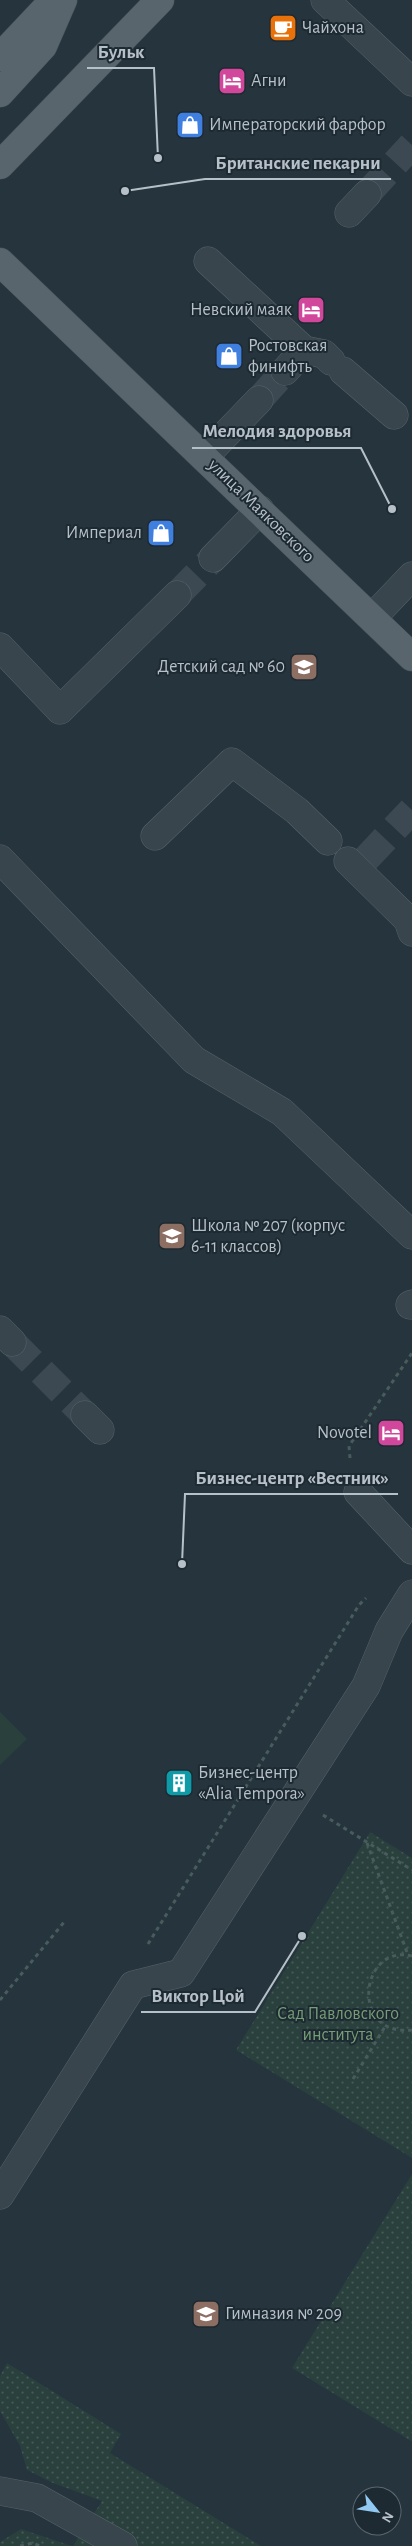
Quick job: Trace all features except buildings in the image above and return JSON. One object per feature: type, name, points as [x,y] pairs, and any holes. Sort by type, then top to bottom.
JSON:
[{"type":"main road","points":[[0,57],[54,0]]},
{"type":"main road","points":[[0,93],[43,46],[63,0]]},
{"type":"main road","points":[[0,165],[160,0]]},
{"type":"main road","name":"улица Маяковского","points":[[0,262],[412,657]]},
{"type":"lane","points":[[325,0],[412,82]]},
{"type":"lane","points":[[208,261],[304,350],[324,354],[394,415]]},
{"type":"lane","points":[[285,371],[304,350]]},
{"type":"lane","points":[[204,457],[259,400]]},
{"type":"lane","points":[[213,558],[260,510]]},
{"type":"lane","points":[[372,618],[412,576]]},
{"type":"lane","points":[[0,647],[60,710],[177,595]]},
{"type":"lane","points":[[155,836],[232,762],[297,811],[328,841]]},
{"type":"lane","points":[[0,860],[194,1060],[282,1112],[412,1234]]},
{"type":"lane","points":[[357,863],[408,920],[412,932]]},
{"type":"lane","points":[[358,1492],[412,1550]]},
{"type":"lane","points":[[0,2195],[133,1985],[181,1973],[366,1686],[389,1631],[412,1594]]},
{"type":"lane","points":[[0,2491],[37,2498],[123,2546]]},
{"type":"path","points":[[358,1492],[350,1471],[349,1446],[412,1353]]},
{"type":"path","points":[[147,1946],[359,1606],[372,1591]]},
{"type":"path","points":[[256,1770],[412,1870]]},
{"type":"path","points":[[366,1842],[410,1956],[395,1957],[383,1963],[376,1970],[369,1984],[368,1998],[371,2007],[386,2025],[395,2029],[412,2030]]},
{"type":"path","points":[[0,2000],[65,1921]]},
{"type":"path","points":[[353,2079],[386,2025]]},
{"type":"path","points":[[20,2546],[33,2543],[40,2546]]},
{"type":"green space","points":[[0,1712],[27,1739],[0,1765]]},
{"type":"green space","name":"Сад Павловского института","points":[[370,1832],[412,1858],[412,2158],[236,2050]]},
{"type":"green space","points":[[412,2174],[412,2440],[411,2441],[292,2368]]},
{"type":"green space","points":[[7,2363],[121,2434],[110,2453],[261,2546],[73,2546],[102,2501],[53,2483],[27,2470],[20,2446],[0,2411],[0,2376]]},
{"type":"green space","points":[[21,2529],[72,2546],[0,2546],[0,2542]]},
{"type":"tunnel","points":[[367,194],[412,145]]},
{"type":"tunnel","points":[[259,400],[285,371]]},
{"type":"tunnel","points":[[177,595],[213,558]]},
{"type":"tunnel","points":[[366,859],[412,810]]},
{"type":"tunnel","points":[[12,1342],[85,1415]]},
{"type":"place","name":"Чайхона","points":[[283,28]]},
{"type":"place","name":"Агни","points":[[232,81]]},
{"type":"place","name":"Императорский фарфор","points":[[190,125]]},
{"type":"place","name":"Бульк","points":[[158,158]]},
{"type":"place","name":"Британские пекарни","points":[[125,191]]},
{"type":"place","name":"Невский маяк","points":[[311,310]]},
{"type":"place","name":"Ростовская финифть","points":[[229,356]]},
{"type":"place","name":"Мелодия здоровья","points":[[392,509]]},
{"type":"place","name":"Империал","points":[[161,533]]},
{"type":"place","name":"Детский сад № 60","points":[[304,667]]},
{"type":"place","name":"Школа № 207 (корпус 6-11 классов)","points":[[172,1236]]},
{"type":"place","name":"Novotel","points":[[391,1433]]},
{"type":"place","name":"Бизнес-центр «Вестник»","points":[[182,1564]]},
{"type":"place","name":"Бизнес-центр «Alia Tempora»","points":[[179,1783]]},
{"type":"place","name":"Виктор Цой","points":[[302,1936]]},
{"type":"place","name":"Гимназия № 209","points":[[206,2314]]}]
